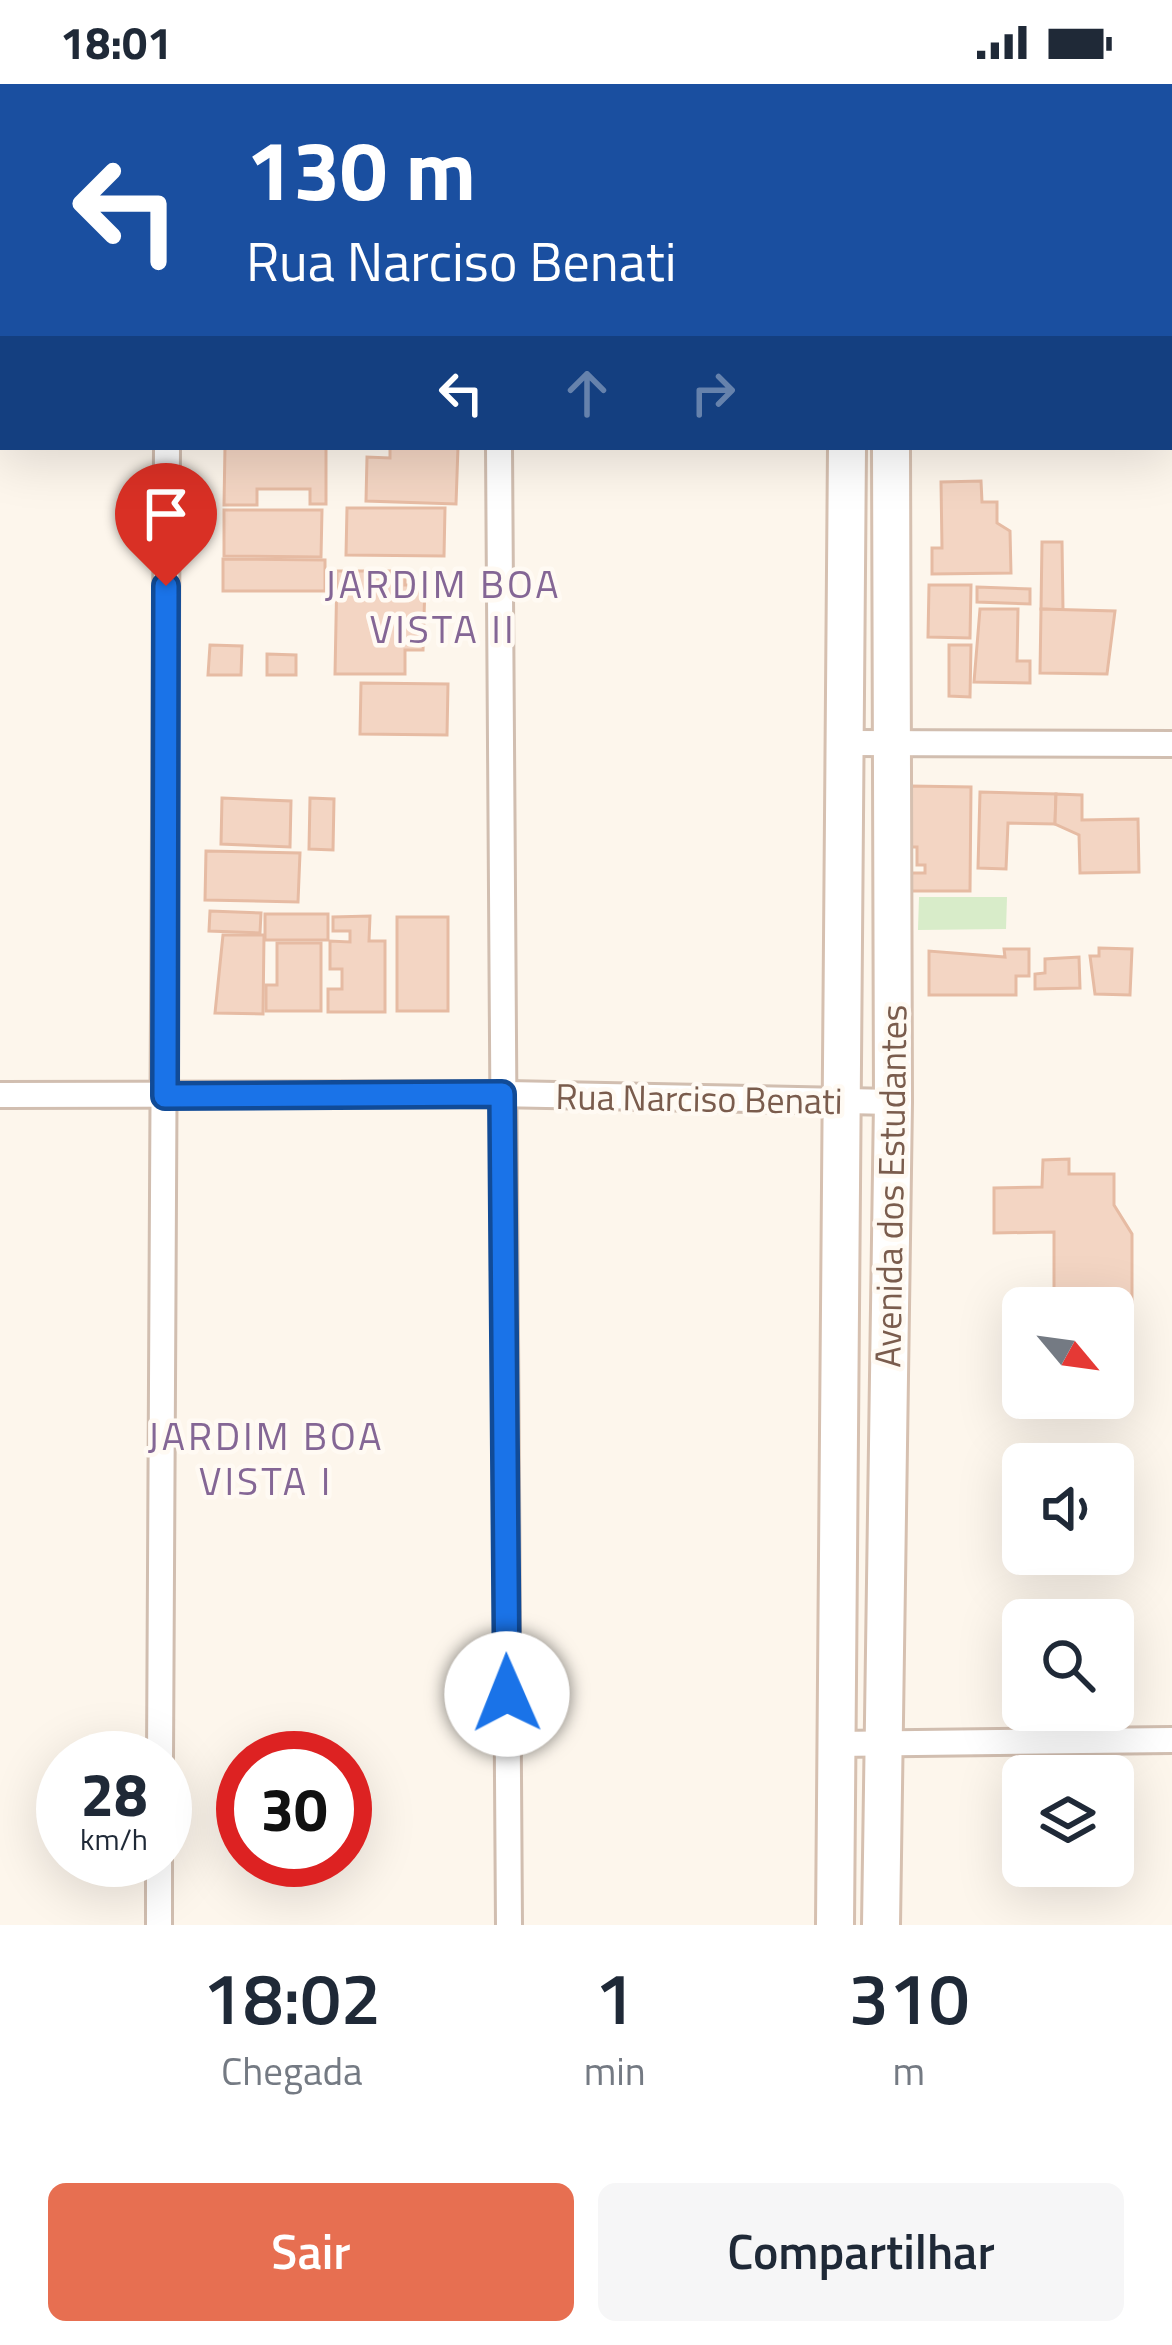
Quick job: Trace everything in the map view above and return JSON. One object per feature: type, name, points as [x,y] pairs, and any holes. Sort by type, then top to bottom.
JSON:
[{"type":"street","points":[[160,1731],[167,450]]},
{"type":"street","points":[[499,450],[509,1925]]},
{"type":"street","name":"Avenida dos Estudantes","points":[[835,1925],[847,450]]},
{"type":"street","name":"Avenida dos Estudantes","points":[[881,1925],[893,1102],[892,450]]},
{"type":"street","points":[[846,743],[1172,744]]},
{"type":"street","name":"Rua Narciso Benati","points":[[0,1095],[502,1094],[893,1102]]},
{"type":"street","points":[[836,1744],[1172,1740]]},
{"type":"street","points":[[159,1887],[159,1925]]},
{"type":"green space","points":[[919,897],[1007,897],[1006,929],[918,930]]},
{"type":"building","points":[[225,450],[326,450],[326,504],[310,504],[310,489],[257,489],[257,505],[224,505]]},
{"type":"building","points":[[390,450],[458,450],[456,504],[366,501],[367,457],[390,458]]},
{"type":"building","points":[[981,481],[982,502],[997,502],[997,523],[1010,531],[1011,573],[932,574],[932,548],[942,548],[941,482]]},
{"type":"building","points":[[347,508],[445,508],[444,556],[346,555]]},
{"type":"building","points":[[224,510],[322,510],[321,557],[224,556]]},
{"type":"building","points":[[1042,542],[1062,542],[1063,610],[1041,609]]},
{"type":"building","points":[[223,559],[325,560],[325,591],[223,591]]},
{"type":"building","points":[[337,571],[405,571],[405,585],[425,585],[423,650],[405,650],[405,674],[335,674]]},
{"type":"building","points":[[929,585],[971,585],[970,638],[928,637]]},
{"type":"building","points":[[977,587],[1030,589],[1030,604],[977,602]]},
{"type":"building","points":[[980,609],[1018,609],[1017,661],[1030,661],[1030,683],[974,682]]},
{"type":"building","points":[[1041,609],[1115,611],[1107,674],[1040,673]]},
{"type":"building","points":[[210,645],[242,646],[241,675],[208,675]]},
{"type":"building","points":[[949,645],[971,645],[970,697],[949,696]]},
{"type":"building","points":[[267,654],[296,655],[296,675],[267,675]]},
{"type":"building","points":[[361,683],[448,684],[447,735],[360,734]]},
{"type":"building","points":[[910,786],[971,787],[970,891],[911,891],[911,873],[925,873],[925,865],[917,865],[917,847],[910,847]]},
{"type":"building","points":[[980,792],[1056,794],[1055,824],[1008,823],[1006,869],[978,868]]},
{"type":"building","points":[[1056,794],[1082,795],[1082,820],[1138,819],[1139,872],[1080,873],[1079,835],[1055,824]]},
{"type":"building","points":[[222,798],[291,801],[290,847],[221,844]]},
{"type":"building","points":[[310,798],[334,799],[333,850],[309,849]]},
{"type":"building","points":[[206,851],[300,853],[298,902],[205,900]]},
{"type":"building","points":[[210,911],[261,913],[260,933],[209,931]]},
{"type":"building","points":[[265,914],[328,914],[328,940],[265,940]]},
{"type":"building","points":[[370,916],[369,941],[385,941],[385,1012],[328,1012],[328,989],[342,989],[342,969],[330,969],[330,941],[350,942],[350,931],[333,931],[333,917]]},
{"type":"building","points":[[397,917],[448,917],[448,1011],[397,1011]]},
{"type":"building","points":[[223,935],[264,935],[263,1014],[215,1013]]},
{"type":"building","points":[[277,943],[321,943],[321,1011],[266,1011],[266,985],[277,985]]},
{"type":"building","points":[[1099,948],[1132,949],[1130,995],[1095,994],[1090,956],[1099,956]]},
{"type":"building","points":[[1004,949],[1029,949],[1029,976],[1016,976],[1016,995],[929,995],[929,951],[1005,957]]},
{"type":"building","points":[[1079,957],[1080,988],[1035,989],[1035,974],[1045,973],[1045,959]]},
{"type":"building","points":[[1069,1159],[1069,1174],[1114,1174],[1114,1205],[1132,1234],[1132,1287],[1054,1287],[1054,1232],[994,1233],[994,1188],[1042,1187],[1043,1160]]},
{"type":"district","name":"JARDIM BOA VISTA II","points":[[443,606]]},
{"type":"district","name":"JARDIM BOA VISTA I","points":[[266,1458]]},
{"type":"route","points":[[166,586],[165,1096],[502,1094],[507,1694]]}]
